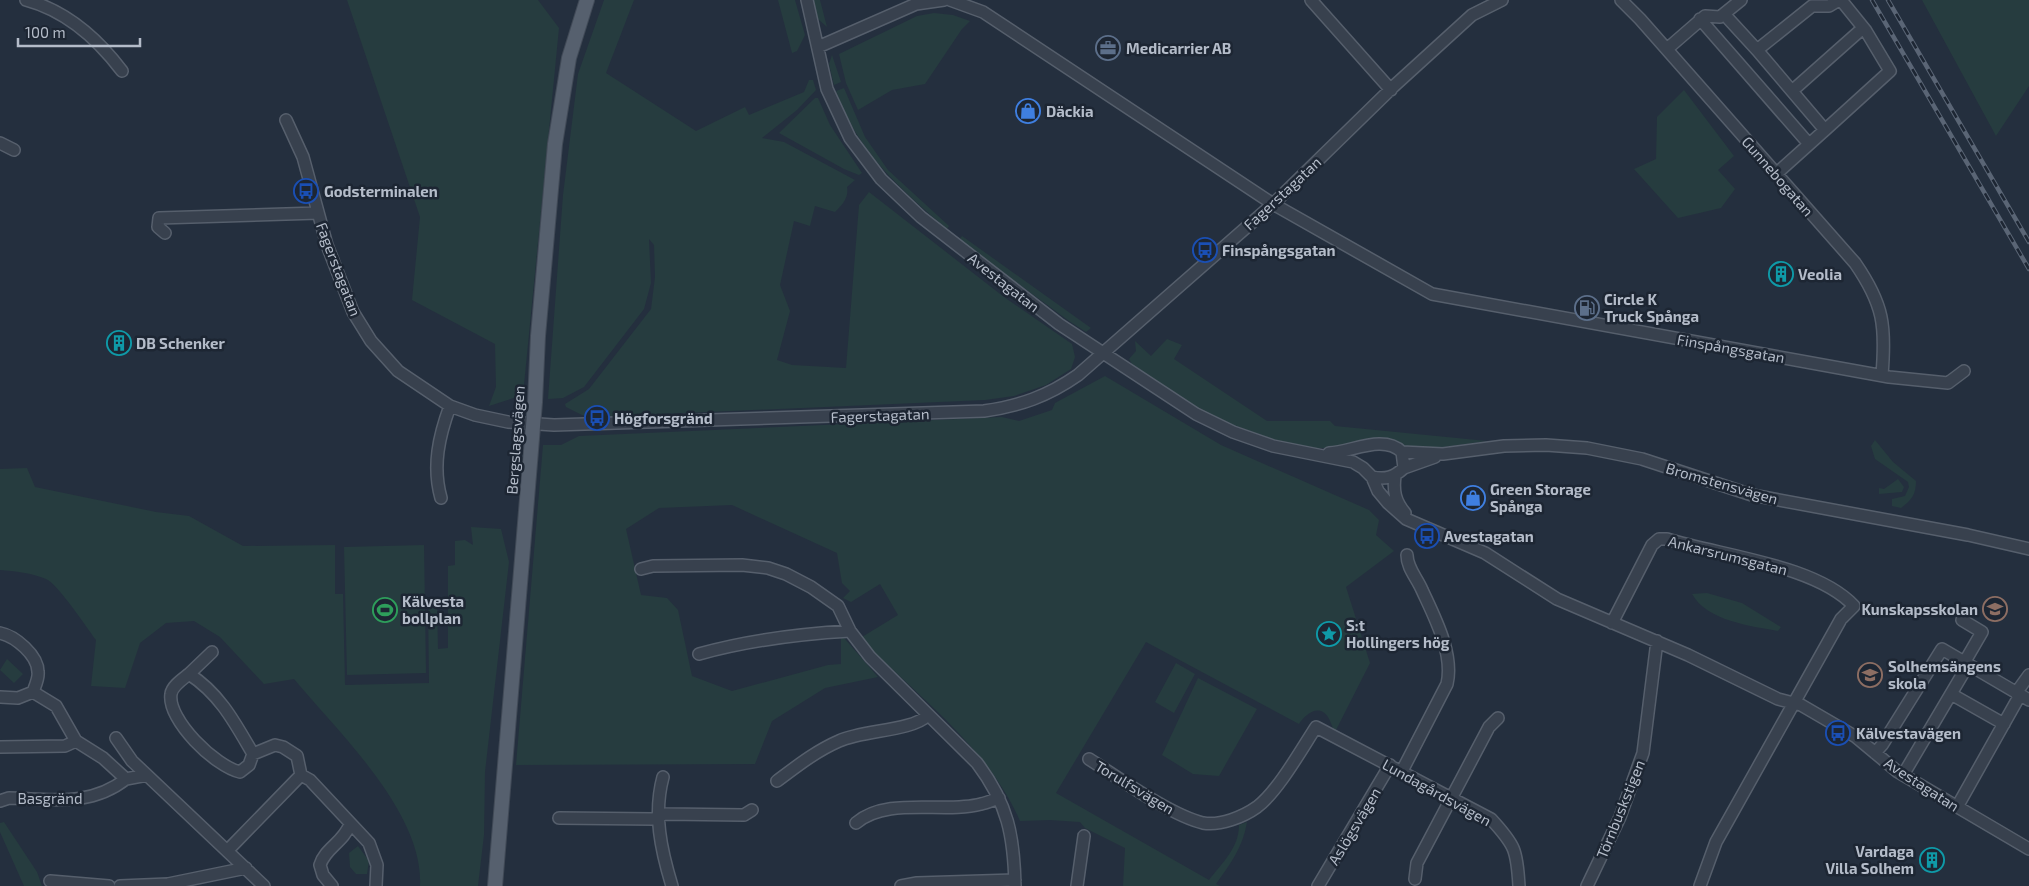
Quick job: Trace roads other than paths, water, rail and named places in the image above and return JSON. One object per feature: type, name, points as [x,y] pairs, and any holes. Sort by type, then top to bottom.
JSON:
[{"type":"main road","name":"Bergslagsvägen","points":[[495,886],[555,144],[569,58],[586,0]]},
{"type":"street","points":[[26,0],[54,9],[65,16],[97,41],[122,72]]},
{"type":"street","name":"Avestagatan","points":[[807,0],[831,99],[850,138],[881,179],[921,217],[1058,324],[1172,400],[1214,423],[1273,446],[1353,462],[1372,477],[1388,503],[1399,514],[1485,553],[1557,599],[1657,642],[1778,700],[1794,702],[1856,737],[1903,775],[2029,849]]},
{"type":"street","points":[[818,47],[916,4],[944,0]]},
{"type":"street","name":"Finspångsgatan","points":[[950,0],[983,12],[1273,204],[1432,294],[1882,375],[1948,383],[1964,371]]},
{"type":"street","points":[[1311,0],[1391,90]]},
{"type":"street","name":"Fagerstagatan","points":[[286,120],[303,158],[327,244],[352,312],[371,341],[398,371],[450,406],[500,421],[533,424],[598,425],[984,411],[1012,407],[1042,397],[1065,384],[1103,354],[1273,204],[1472,15],[1502,0]]},
{"type":"street","name":"Gunnebogatan","points":[[1621,0],[1667,49],[1854,263],[1869,284],[1881,314],[1885,336],[1882,375]]},
{"type":"street","points":[[1667,49],[1705,16],[1720,17],[1741,0]]},
{"type":"street","points":[[1757,50],[1812,6],[1830,6],[1840,0],[1863,28],[1890,71],[1776,174]]},
{"type":"street","points":[[1724,14],[1825,130]]},
{"type":"street","points":[[1700,20],[1809,144]]},
{"type":"street","points":[[1792,91],[1863,28]]},
{"type":"street","points":[[0,143],[14,150]]},
{"type":"street","points":[[165,233],[158,227],[159,218],[318,213]]},
{"type":"street","points":[[441,498],[438,487],[437,455],[439,436],[450,406]]},
{"type":"street","name":"Avestagatan","points":[[1314,454],[1340,453],[1368,446],[1387,444],[1402,452],[1400,472],[1394,486],[1395,497],[1399,506],[1414,521]]},
{"type":"street","name":"Bromstensvägen","points":[[1402,452],[1444,454],[1504,446],[1546,445],[1587,448],[1642,459],[1752,495],[1968,535],[2029,549]]},
{"type":"street","points":[[1363,468],[1362,460],[1368,446]]},
{"type":"street","name":"Bromstensvägen","points":[[1400,472],[1444,454]]},
{"type":"street","points":[[1372,477],[1388,478],[1400,472]]},
{"type":"street","name":"Ankarsrumsgatan","points":[[1612,623],[1652,545],[1659,539],[1667,539],[1805,574],[1843,594],[1854,606],[1841,619],[1794,702]]},
{"type":"street","points":[[1402,771],[1447,684],[1450,672],[1449,660],[1422,590],[1407,563],[1407,555]]},
{"type":"street","points":[[641,569],[653,566],[714,564],[768,568],[786,574],[811,587],[838,606],[850,631],[870,657],[927,716],[977,763],[999,798],[1011,830],[1015,883],[917,883],[900,886]]},
{"type":"street","points":[[1903,775],[1951,694],[1982,632],[1962,620]]},
{"type":"street","points":[[699,654],[732,644],[783,635],[850,631]]},
{"type":"street","points":[[0,633],[15,639],[34,659],[39,673],[33,692]]},
{"type":"street","name":"Törnbuskstigen","points":[[1587,886],[1620,817],[1644,753],[1657,642]]},
{"type":"street","points":[[1875,753],[1882,745],[1942,649],[2022,696]]},
{"type":"street","points":[[212,652],[170,693],[176,715],[187,732],[206,751],[236,771],[244,771],[253,754],[275,745],[283,747],[297,756],[301,775],[310,780],[369,843],[377,865],[376,886]]},
{"type":"street","points":[[189,674],[209,688],[220,700],[230,713],[253,754]]},
{"type":"street","points":[[1957,807],[2022,696],[2029,675]]},
{"type":"street","points":[[0,697],[18,698],[33,692]]},
{"type":"street","points":[[33,692],[56,706],[76,741],[103,758],[126,779]]},
{"type":"street","points":[[1951,694],[2004,724]]},
{"type":"street","points":[[1700,886],[1716,842],[1794,702]]},
{"type":"street","points":[[777,781],[812,755],[839,741],[865,732],[920,723],[927,716]]},
{"type":"street","points":[[1416,879],[1417,863],[1489,727],[1498,718]]},
{"type":"street","name":"Lundagårdsvägen","points":[[1316,727],[1491,819],[1512,841],[1518,864],[1519,886]]},
{"type":"street","name":"Torulfsvägen","points":[[1089,759],[1166,807],[1204,823],[1231,820],[1257,807],[1280,780],[1316,727]]},
{"type":"street","points":[[116,738],[132,761],[264,886]]},
{"type":"street","points":[[0,747],[65,746],[76,741]]},
{"type":"street","name":"Aslögsvägen","points":[[1318,886],[1390,765]]},
{"type":"street","name":"Basgränd","points":[[0,801],[9,798],[86,798],[112,790],[126,779],[148,775]]},
{"type":"street","points":[[228,850],[301,775]]},
{"type":"street","points":[[663,777],[659,791],[659,841],[672,886]]},
{"type":"street","points":[[856,823],[864,816],[901,808],[980,805],[999,798]]},
{"type":"street","points":[[559,818],[653,819],[665,814],[744,815],[752,810]]},
{"type":"street","points":[[332,886],[323,875],[320,866],[325,855],[347,832],[350,824]]},
{"type":"street","points":[[1077,886],[1084,836]]},
{"type":"street","points":[[120,886],[168,884],[246,868]]},
{"type":"street","points":[[50,881],[110,886]]},
{"type":"railway","points":[[1872,0],[2029,269]]},
{"type":"railway","points":[[1888,0],[2029,242]]},
{"type":"place","name":"Medicarrier AB","points":[[1108,48]]},
{"type":"place","name":"Däckia","points":[[1028,111]]},
{"type":"place","name":"Godsterminalen","points":[[306,191]]},
{"type":"place","name":"Finspångsgatan","points":[[1205,250]]},
{"type":"place","name":"Veolia","points":[[1781,274]]},
{"type":"place","name":"Circle K Truck Spånga","points":[[1587,308]]},
{"type":"place","name":"DB Schenker","points":[[119,343]]},
{"type":"place","name":"Högforsgränd","points":[[597,418]]},
{"type":"place","name":"Green Storage Spånga","points":[[1473,498]]},
{"type":"place","name":"Avestagatan","points":[[1427,536]]},
{"type":"place","name":"Kunskapsskolan","points":[[1995,609]]},
{"type":"place","name":"Kälvesta bollplan","points":[[385,610]]},
{"type":"place","name":"S:t Hollingers hög","points":[[1329,634]]},
{"type":"place","name":"Solhemsängens skola","points":[[1870,675]]},
{"type":"place","name":"Kälvestavägen","points":[[1838,733]]},
{"type":"place","name":"Vardaga Villa Solhem","points":[[1932,860]]}]
